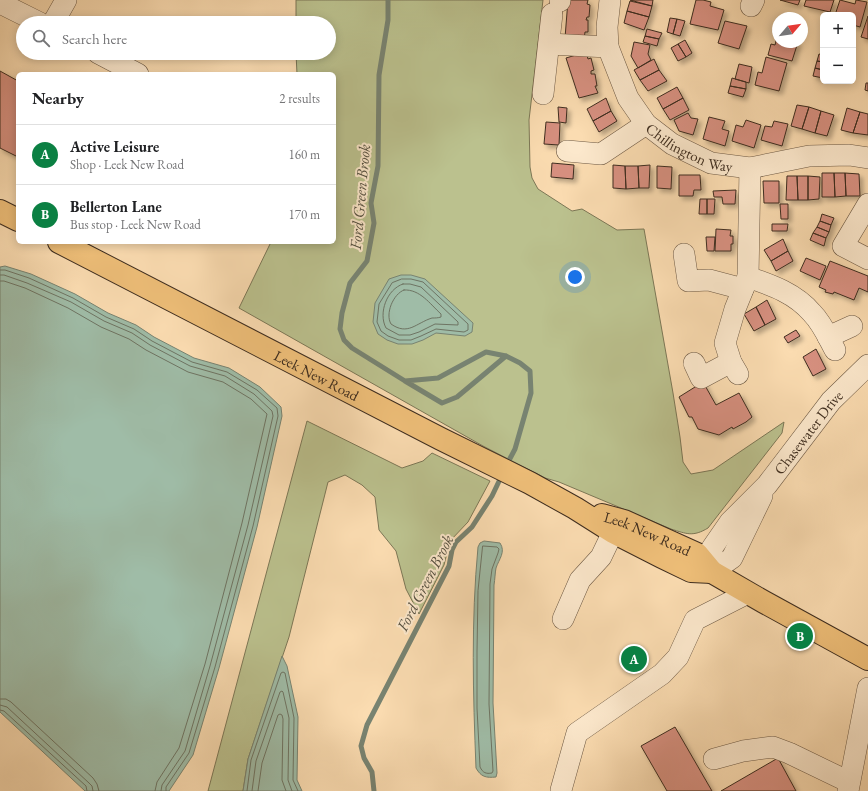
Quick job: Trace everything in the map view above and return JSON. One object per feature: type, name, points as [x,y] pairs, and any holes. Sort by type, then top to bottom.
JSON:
[{"type":"highway","points":[[0,211],[16,219]]},
{"type":"highway","name":"Leek New Road","points":[[63,244],[328,381],[530,483],[575,508],[612,532],[691,571],[712,572]]},
{"type":"highway","name":"Leek New Road","points":[[575,508],[624,521],[697,554],[712,572],[868,659]]},
{"type":"street","points":[[57,16],[66,0]]},
{"type":"street","name":"Chillington Way","points":[[610,0],[607,27],[608,47],[628,98],[646,124],[672,144],[711,163],[750,168],[809,156],[849,155],[868,158]]},
{"type":"street","points":[[0,3],[26,16]]},
{"type":"street","points":[[543,94],[549,44],[557,5]]},
{"type":"street","points":[[549,44],[608,47]]},
{"type":"street","points":[[111,60],[134,72]]},
{"type":"street","points":[[567,151],[601,154],[646,124]]},
{"type":"street","points":[[694,363],[701,378],[731,360],[735,309],[745,283],[750,168]]},
{"type":"street","points":[[868,204],[843,246],[868,259]]},
{"type":"street","points":[[684,254],[688,281],[709,280],[745,283],[777,288],[798,299],[813,313],[831,344],[852,326]]},
{"type":"street","name":"Chasewater Drive","points":[[712,572],[732,558],[767,485],[831,401],[868,365]]},
{"type":"street","points":[[563,619],[580,580],[601,557],[612,532]]},
{"type":"street","points":[[561,790],[577,733],[662,674],[678,657],[695,620],[748,593]]},
{"type":"street","points":[[714,759],[743,751],[773,747],[789,753],[848,786],[868,688]]},
{"type":"green space","points":[[296,0],[543,0],[529,120],[530,167],[532,178],[538,189],[572,211],[582,209],[617,230],[644,229],[673,393],[683,462],[691,474],[713,470],[784,422],[782,433],[708,528],[694,534],[677,531],[559,482],[545,478],[483,446],[239,308],[270,244],[336,244],[336,72],[297,72],[296,60],[336,60],[336,16],[296,16]]},
{"type":"green space","points":[[307,421],[402,468],[423,461],[432,453],[490,481],[468,522],[450,541],[444,565],[419,614],[406,589],[396,551],[379,530],[375,497],[362,485],[345,475],[328,482],[289,637],[248,759],[243,791],[208,791]]},
{"type":"water","points":[[5,266],[31,274],[75,294],[108,313],[136,325],[154,337],[194,358],[229,368],[260,387],[281,407],[282,416],[257,527],[219,668],[193,755],[169,791],[85,791],[0,712],[0,267]]},
{"type":"water","points":[[401,275],[411,275],[425,279],[473,323],[472,332],[465,336],[436,333],[412,344],[398,344],[387,340],[378,334],[373,322],[375,303],[389,279]]},
{"type":"water","points":[[484,541],[500,543],[502,546],[501,556],[496,568],[494,585],[493,703],[496,777],[487,777],[482,775],[476,768],[473,685],[474,602],[478,547],[480,543]]},
{"type":"water","points":[[282,656],[287,666],[298,717],[297,780],[302,791],[243,791],[248,759]]},
{"type":"building","points":[[568,0],[588,0],[587,4],[590,5],[589,17],[587,17],[586,20],[588,20],[588,32],[585,32],[584,40],[565,38]]},
{"type":"building","points":[[630,0],[653,0],[652,6]]},
{"type":"building","points":[[696,0],[711,2],[710,6],[724,10],[718,30],[690,24]]},
{"type":"building","points":[[780,0],[800,0],[798,5]]},
{"type":"building","points":[[806,0],[834,0],[830,12],[804,6]]},
{"type":"building","points":[[840,0],[855,4],[856,0],[867,2],[860,27],[856,26],[856,12],[836,12]]},
{"type":"building","points":[[630,1],[652,6],[649,17],[627,11]]},
{"type":"building","points":[[627,11],[649,17],[644,30],[624,23]]},
{"type":"building","points":[[868,16],[868,39],[861,37]]},
{"type":"building","points":[[670,18],[677,19],[673,34],[667,32]]},
{"type":"building","points":[[677,19],[685,21],[680,36],[673,34]]},
{"type":"building","points":[[725,21],[747,26],[739,49],[718,43]]},
{"type":"building","points":[[647,29],[662,33],[659,39],[645,36]]},
{"type":"building","points":[[645,36],[659,39],[657,46],[643,42]]},
{"type":"building","points":[[685,40],[692,53],[686,57],[678,44]]},
{"type":"building","points":[[634,42],[650,45],[648,54],[651,60],[638,68],[631,56]]},
{"type":"building","points":[[678,44],[686,57],[678,61],[671,48]]},
{"type":"building","points":[[771,44],[772,48],[796,48],[792,61],[768,55]]},
{"type":"building","points":[[586,52],[588,59],[591,58],[594,70],[591,71],[591,74],[595,74],[597,86],[595,86],[598,93],[579,98],[566,58]]},
{"type":"building","points":[[819,54],[820,54],[820,62],[817,61]]},
{"type":"building","points":[[766,57],[787,63],[779,91],[755,85],[758,72],[762,73]]},
{"type":"building","points":[[654,59],[659,70],[640,80],[634,70]]},
{"type":"building","points":[[817,61],[820,62],[820,69],[815,68]]},
{"type":"building","points":[[739,64],[752,67],[749,83],[735,79]]},
{"type":"building","points":[[815,68],[820,69],[820,77],[813,76]]},
{"type":"building","points":[[659,70],[667,81],[648,91],[640,80]]},
{"type":"building","points":[[0,71],[16,80],[16,156],[0,148]]},
{"type":"building","points":[[732,78],[746,82],[746,89],[730,86]]},
{"type":"building","points":[[866,83],[868,83],[868,91],[865,90]]},
{"type":"building","points":[[730,86],[746,89],[743,97],[728,93]]},
{"type":"building","points":[[677,87],[683,98],[663,109],[657,98]]},
{"type":"building","points":[[606,98],[611,111],[593,121],[587,109]]},
{"type":"building","points":[[683,98],[689,110],[670,120],[663,109]]},
{"type":"building","points":[[797,105],[809,107],[802,129],[791,126]]},
{"type":"building","points":[[558,107],[567,108],[566,123],[559,122]]},
{"type":"building","points":[[809,107],[821,111],[815,133],[802,129]]},
{"type":"building","points":[[847,108],[860,112],[853,133],[841,130]]},
{"type":"building","points":[[611,111],[617,121],[599,132],[593,121]]},
{"type":"building","points":[[821,111],[834,115],[827,136],[815,133]]},
{"type":"building","points":[[860,112],[868,114],[868,135],[853,133]]},
{"type":"building","points":[[688,113],[691,118],[698,119],[693,135],[679,131],[674,120]]},
{"type":"building","points":[[709,117],[725,121],[722,129],[729,131],[725,146],[703,139]]},
{"type":"building","points":[[746,120],[761,125],[754,148],[732,141],[736,125],[743,127]]},
{"type":"building","points":[[774,121],[788,124],[782,146],[761,140],[765,126],[772,127]]},
{"type":"building","points":[[546,122],[560,123],[559,145],[544,144]]},
{"type":"building","points":[[552,163],[574,165],[573,179],[551,177]]},
{"type":"building","points":[[613,165],[625,166],[626,189],[613,188]]},
{"type":"building","points":[[650,165],[649,188],[639,188],[638,166]]},
{"type":"building","points":[[625,166],[638,166],[639,188],[626,189]]},
{"type":"building","points":[[657,166],[672,167],[671,189],[657,188]]},
{"type":"building","points":[[822,173],[834,173],[835,197],[822,197]]},
{"type":"building","points":[[834,173],[845,173],[846,196],[835,197]]},
{"type":"building","points":[[845,173],[859,174],[860,196],[846,196]]},
{"type":"building","points":[[679,175],[700,175],[701,190],[694,190],[693,196],[679,196]]},
{"type":"building","points":[[787,176],[797,176],[798,200],[786,200]]},
{"type":"building","points":[[797,176],[808,176],[808,200],[798,200]]},
{"type":"building","points":[[808,176],[820,177],[819,199],[808,200]]},
{"type":"building","points":[[763,181],[779,181],[779,203],[764,203]]},
{"type":"building","points":[[736,190],[735,204],[723,204],[722,197],[714,197],[713,191]]},
{"type":"building","points":[[700,199],[707,199],[707,214],[699,214]]},
{"type":"building","points":[[707,199],[715,199],[714,214],[707,214]]},
{"type":"building","points":[[780,204],[788,204],[788,219],[781,219]]},
{"type":"building","points":[[822,214],[834,218],[831,225],[820,221]]},
{"type":"building","points":[[820,221],[831,225],[829,232],[817,227]]},
{"type":"building","points":[[772,224],[788,224],[787,231],[772,231]]},
{"type":"building","points":[[817,227],[829,232],[826,238],[813,233]]},
{"type":"building","points":[[716,229],[731,230],[730,236],[733,236],[733,244],[731,244],[731,251],[715,251]]},
{"type":"building","points":[[813,233],[826,238],[824,246],[810,240]]},
{"type":"building","points":[[706,237],[715,237],[714,251],[707,251]]},
{"type":"building","points":[[783,239],[788,251],[771,261],[764,250]]},
{"type":"building","points":[[788,251],[793,261],[776,271],[771,261]]},
{"type":"building","points":[[806,258],[826,266],[820,280],[800,271]]},
{"type":"building","points":[[830,261],[868,276],[868,292],[859,288],[854,300],[834,292],[833,294],[825,292],[826,290],[819,287]]},
{"type":"building","points":[[767,300],[776,319],[765,325],[756,307]]},
{"type":"building","points":[[756,307],[765,325],[754,331],[744,314]]},
{"type":"building","points":[[796,330],[800,336],[788,343],[784,337]]},
{"type":"building","points":[[816,349],[826,369],[813,376],[803,357]]},
{"type":"building","points":[[703,382],[716,405],[739,393],[752,417],[746,422],[733,429],[732,427],[719,435],[698,429],[692,417],[689,417],[679,397]]},
{"type":"building","points":[[675,727],[712,791],[667,791],[641,746]]},
{"type":"building","points":[[778,758],[796,791],[721,791]]},
{"type":"waterway","name":"Ford Green Brook","points":[[388,0],[388,20],[379,75],[378,166],[371,203],[374,223],[367,261],[350,283],[342,313],[340,329],[344,340],[352,348],[405,381],[438,378],[486,352],[506,356],[520,363],[530,371],[531,393],[515,449],[506,466]]},
{"type":"waterway","name":"Ford Green Brook","points":[[405,381],[442,403],[457,397],[506,356]]},
{"type":"waterway","name":"Ford Green Brook","points":[[374,791],[372,772],[364,758],[361,746],[367,725],[449,566],[452,550],[456,542],[472,527],[492,496],[502,475]]},
{"type":"place","name":"Bellerton Lane","points":[[800,636]]},
{"type":"place","name":"Active Leisure","points":[[634,659]]}]
